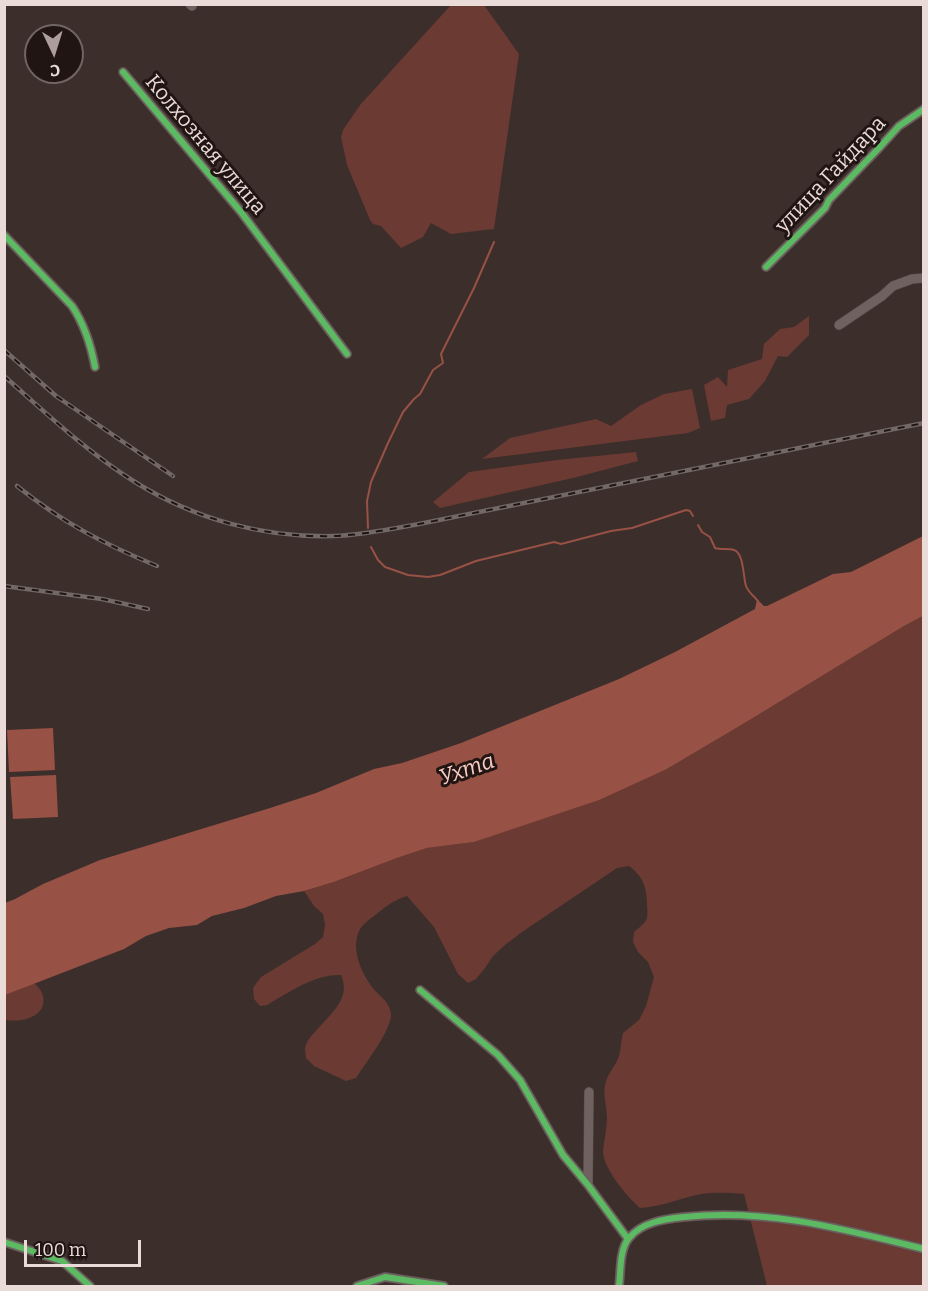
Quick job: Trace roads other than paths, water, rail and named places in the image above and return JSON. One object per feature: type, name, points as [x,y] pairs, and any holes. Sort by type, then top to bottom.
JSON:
[{"type":"street","name":"Колхозная улица","points":[[123,72],[241,212],[347,354]]},
{"type":"street","name":"улица Гайдара","points":[[766,267],[825,208],[829,200],[898,126],[924,109]]},
{"type":"street","points":[[4,235],[72,306],[87,334],[95,367]]},
{"type":"street","points":[[840,325],[893,286],[912,279],[924,278]]},
{"type":"street","points":[[420,990],[509,1066],[520,1080],[563,1155],[628,1239]]},
{"type":"street","points":[[588,1185],[589,1092]]},
{"type":"street","points":[[619,1287],[622,1254],[628,1239],[647,1225],[664,1220],[751,1215],[807,1222],[924,1249]]},
{"type":"street","points":[[4,1242],[62,1261],[90,1287]]},
{"type":"street","points":[[357,1287],[386,1277],[440,1286]]},
{"type":"water","name":"Ухта","points":[[923,536],[923,616],[667,769],[599,800],[474,842],[427,848],[334,882],[276,896],[244,908],[212,916],[197,925],[169,928],[146,936],[124,949],[5,995],[5,903],[43,884],[100,860],[270,808],[316,793],[374,769],[402,763],[461,743],[619,679],[675,652],[755,609],[757,599],[767,606],[833,574],[851,572]]},
{"type":"water","points":[[53,728],[55,770],[9,772],[7,730]]},
{"type":"water","points":[[56,775],[58,817],[13,819],[10,777]]},
{"type":"waterway","points":[[368,528],[367,501],[371,482],[388,443],[403,412],[420,394],[433,370],[443,363],[441,354],[494,242]]},
{"type":"waterway","points":[[371,547],[385,567],[408,575],[428,577],[440,575],[476,561],[554,542],[561,544],[632,528],[686,510],[690,511],[693,516]]},
{"type":"waterway","points":[[698,525],[702,532],[710,537],[715,548],[732,549],[737,552],[740,556],[746,586],[758,601]]},
{"type":"railway","points":[[4,350],[56,396],[173,476]]},
{"type":"railway","points":[[4,376],[100,458],[158,495],[205,516],[230,524],[255,530],[307,536],[376,532],[924,423]]},
{"type":"railway","points":[[17,486],[84,532],[157,566]]},
{"type":"railway","points":[[4,586],[102,599],[148,609]]}]
